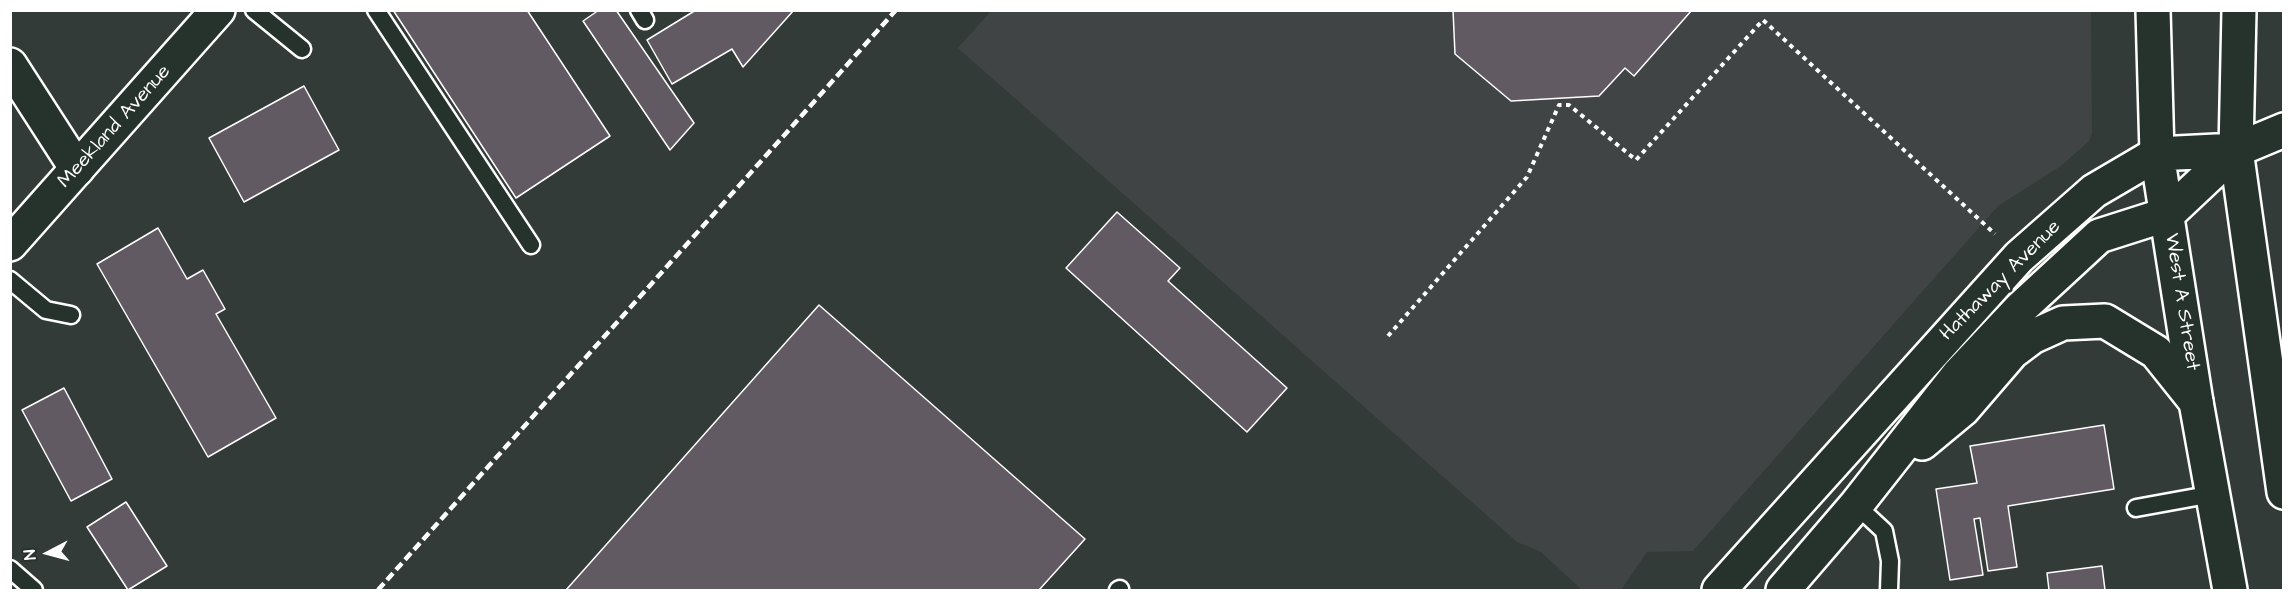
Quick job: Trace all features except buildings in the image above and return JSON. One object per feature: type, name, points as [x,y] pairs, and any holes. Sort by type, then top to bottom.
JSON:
[{"type":"street","name":"Meekland Avenue","points":[[10,244],[219,10]]},
{"type":"street","name":"West A Street","points":[[2153,10],[2157,154],[2196,402],[2230,591]]},
{"type":"street","points":[[2239,10],[2236,150],[2278,416],[2283,492]]},
{"type":"street","points":[[10,65],[78,169]]},
{"type":"street","points":[[2236,150],[2283,130]]},
{"type":"street","name":"Hathaway Avenue","points":[[1719,591],[2019,257],[2094,191],[2157,154],[2236,150]]},
{"type":"street","name":"Hathaway Avenue","points":[[1783,591],[1989,340],[2098,236],[2168,214],[2236,150]]},
{"type":"street","points":[[1863,495],[1963,409],[2012,352],[2032,337],[2063,323],[2105,321],[2156,352],[2196,402]]},
{"type":"lane","points":[[254,10],[302,49]]},
{"type":"lane","points":[[376,10],[531,245]]},
{"type":"lane","points":[[10,280],[46,310],[71,315]]},
{"type":"lane","points":[[2136,508],[2213,494]]},
{"type":"lane","points":[[1863,495],[1884,531],[1890,561],[1889,591]]},
{"type":"lane","points":[[10,569],[34,591]]},
{"type":"path","points":[[1388,336],[1527,177],[1559,105],[1569,105],[1636,160],[1763,20],[1935,176],[2019,257]]},
{"type":"shaded area","points":[[992,10],[2091,11],[2092,133],[2089,141],[2061,166],[1998,206],[1693,551],[1647,552],[1621,590],[1582,590],[1541,552],[1517,542],[958,48]]},
{"type":"railway","points":[[378,590],[896,10]]}]
